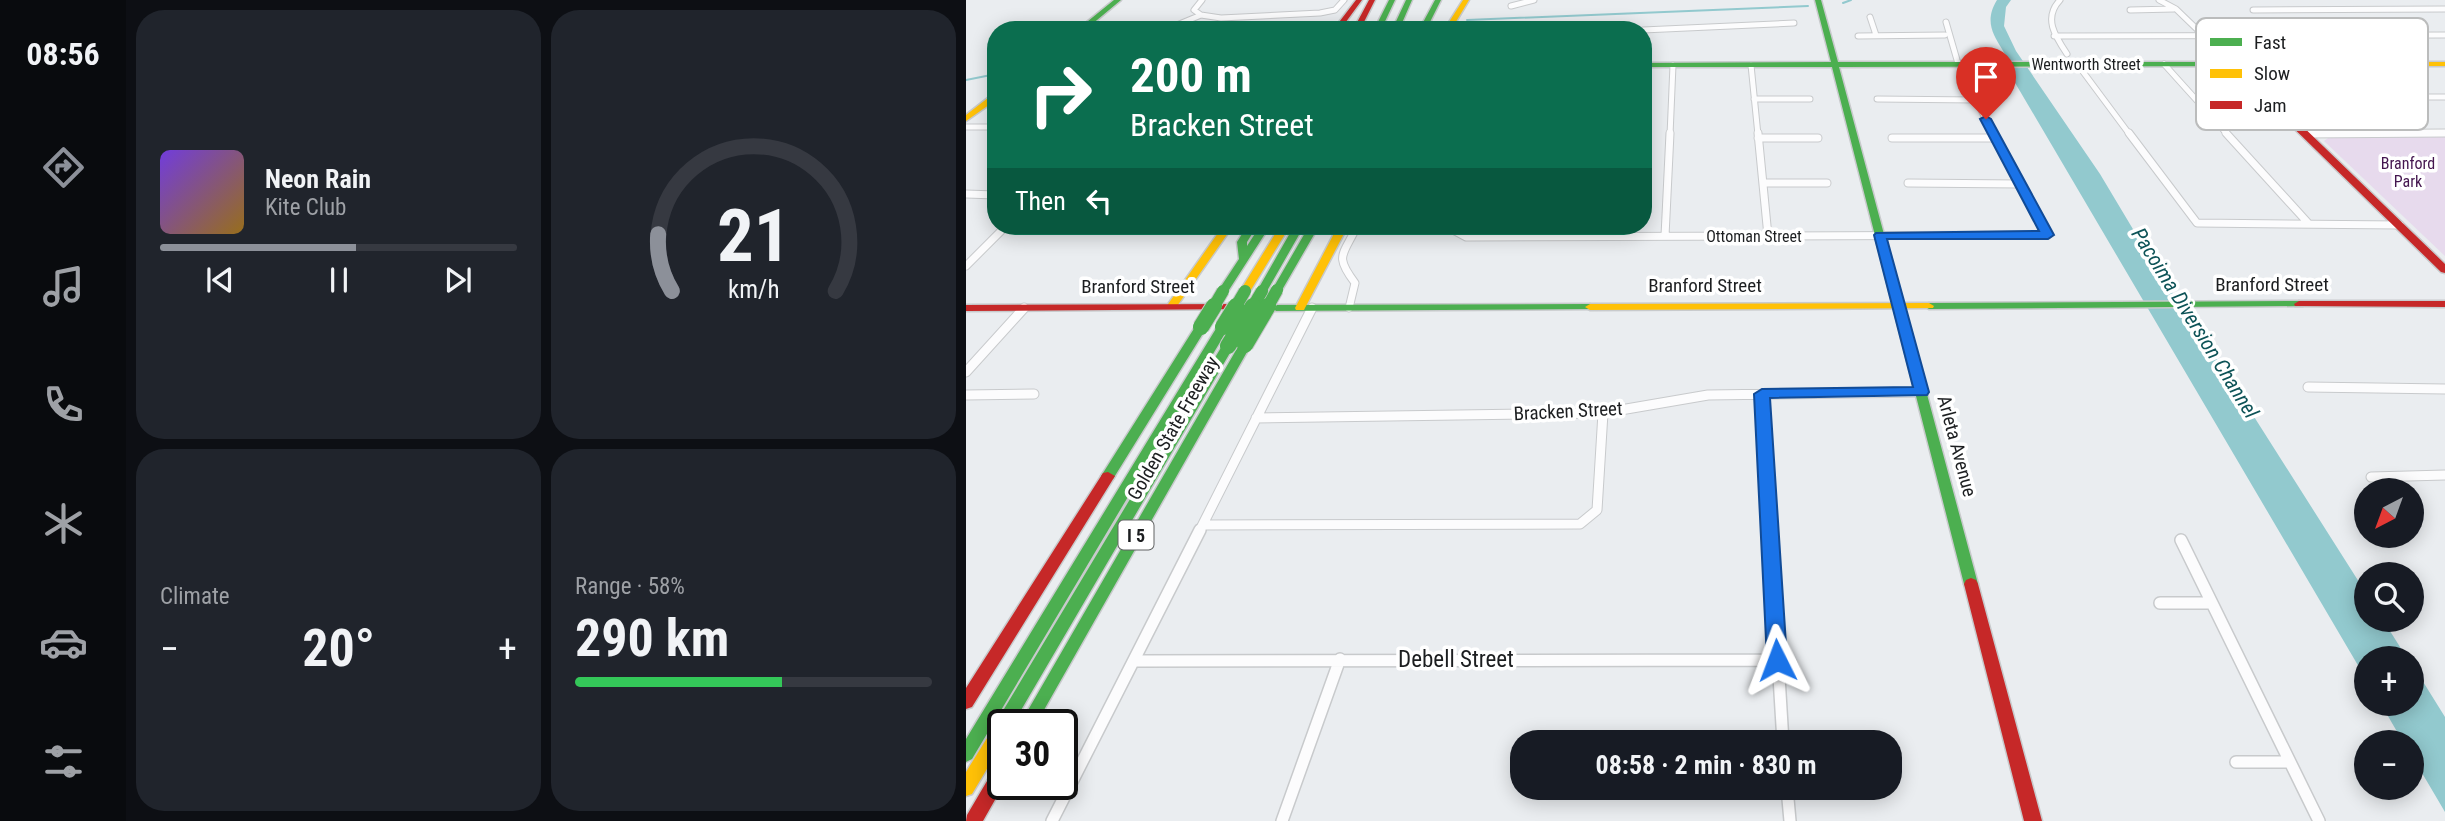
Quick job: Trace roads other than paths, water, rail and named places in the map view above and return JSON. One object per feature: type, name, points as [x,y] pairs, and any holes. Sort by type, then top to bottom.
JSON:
[{"type":"main road","points":[[1091,21],[1118,0]]},
{"type":"main road","points":[[1343,21],[1359,0]]},
{"type":"main road","points":[[1360,21],[1371,0]]},
{"type":"main road","points":[[1382,21],[1392,0]]},
{"type":"main road","points":[[1391,21],[1401,0]]},
{"type":"main road","points":[[1399,21],[1409,0]]},
{"type":"main road","points":[[1406,21],[1416,0]]},
{"type":"main road","points":[[1453,21],[1466,0]]},
{"type":"main road","name":"Arleta Avenue","points":[[1818,0],[2033,821]]},
{"type":"main road","points":[[1421,21],[1437,2]]},
{"type":"main road","points":[[1427,21],[1437,2]]},
{"type":"main road","name":"Wentworth Street","points":[[1652,65],[1999,65],[2073,59],[2196,64]]},
{"type":"main road","points":[[967,120],[987,103]]},
{"type":"main road","points":[[2301,130],[2445,270]]},
{"type":"main road","points":[[1171,307],[1222,235]]},
{"type":"main road","points":[[1242,263],[1242,242],[1246,235]]},
{"type":"main road","name":"Golden State Freeway","points":[[966,702],[1259,235]]},
{"type":"main road","points":[[966,754],[1279,235]]},
{"type":"main road","points":[[1270,290],[1295,235]]},
{"type":"main road","name":"Golden State Freeway","points":[[1036,709],[1236,345],[1308,235]]},
{"type":"main road","points":[[1306,308],[1339,235]]},
{"type":"main road","name":"Branford Street","points":[[966,308],[2445,304]]},
{"type":"main road","points":[[1013,709],[1236,345]]},
{"type":"main road","points":[[966,788],[987,753]]},
{"type":"main road","points":[[973,821],[987,797]]},
{"type":"street","points":[[1202,0],[1194,10],[1201,15],[1221,18],[1320,13],[1335,9],[1344,0]]},
{"type":"street","points":[[1511,6],[1534,0]]},
{"type":"street","points":[[2060,0],[2053,6],[2049,22],[2054,36],[2197,223],[2400,225]]},
{"type":"street","points":[[2159,0],[2176,9],[2196,28]]},
{"type":"street","points":[[2432,0],[2445,8]]},
{"type":"street","points":[[2253,10],[2445,8]]},
{"type":"street","points":[[2130,10],[2176,9]]},
{"type":"street","points":[[1186,21],[1201,15]]},
{"type":"street","points":[[1870,17],[1876,35]]},
{"type":"street","points":[[1908,183],[2019,184],[1945,35],[1946,22]]},
{"type":"street","points":[[1652,30],[1794,23]]},
{"type":"street","points":[[1858,36],[1945,35]]},
{"type":"street","points":[[2054,36],[2196,35]]},
{"type":"street","points":[[2164,64],[2196,99]]},
{"type":"street","points":[[1665,236],[1673,65]]},
{"type":"street","points":[[1751,65],[1768,236]]},
{"type":"street","points":[[1754,99],[1810,99]]},
{"type":"street","points":[[1877,99],[1976,100]]},
{"type":"street","points":[[967,120],[987,125]]},
{"type":"street","points":[[2224,130],[2309,224]]},
{"type":"street","points":[[2305,134],[2445,133]]},
{"type":"street","points":[[1758,138],[1818,138]]},
{"type":"street","points":[[1892,138],[1996,138]]},
{"type":"street","points":[[1763,183],[1827,183]]},
{"type":"street","name":"Ottoman Street","points":[[1460,235],[2048,235],[2019,184]]},
{"type":"street","points":[[966,194],[987,195]]},
{"type":"street","points":[[966,266],[997,235]]},
{"type":"street","points":[[1349,308],[1357,291],[1356,284],[1343,267],[1342,259],[1353,235]]},
{"type":"street","points":[[1052,821],[1256,418],[1306,308]]},
{"type":"street","points":[[966,372],[1024,309]]},
{"type":"street","points":[[2308,387],[2445,389]]},
{"type":"street","name":"Bracken Street","points":[[1256,418],[1603,413],[1709,394],[1922,392]]},
{"type":"street","points":[[966,395],[1034,394]]},
{"type":"street","points":[[1762,394],[1782,730]]},
{"type":"street","points":[[1203,525],[1580,524],[1597,510],[1603,413]]},
{"type":"street","points":[[2371,477],[2445,475]]},
{"type":"street","points":[[2181,540],[2319,821]]},
{"type":"street","points":[[2160,603],[2211,603]]},
{"type":"street","points":[[1282,821],[1339,659]]},
{"type":"street","name":"Debell Street","points":[[1135,661],[1777,660]]},
{"type":"street","points":[[2236,762],[2289,762]]},
{"type":"street","points":[[1788,800],[1790,821]]},
{"type":"water","points":[[1997,0],[2011,0],[2006,7],[2004,26],[2016,51],[2100,174],[2164,281],[2192,319],[2354,574],[2354,632],[2391,632],[2399,646],[2354,646],[2354,659],[2014,81],[2008,60],[1993,32],[1992,12]]},
{"type":"water","points":[[2424,683],[2445,717],[2445,812],[2424,776],[2424,730],[2396,730],[2388,716],[2424,716]]},
{"type":"waterway","points":[[1843,3],[1851,0]]},
{"type":"waterway","points":[[1467,20],[1808,6]]},
{"type":"waterway","points":[[966,80],[987,76]]},
{"type":"park label","name":"Branford Park","points":[[2408,172]]},
{"type":"water label","name":"Pacoima Diversion Channel","points":[[2195,323]]}]
